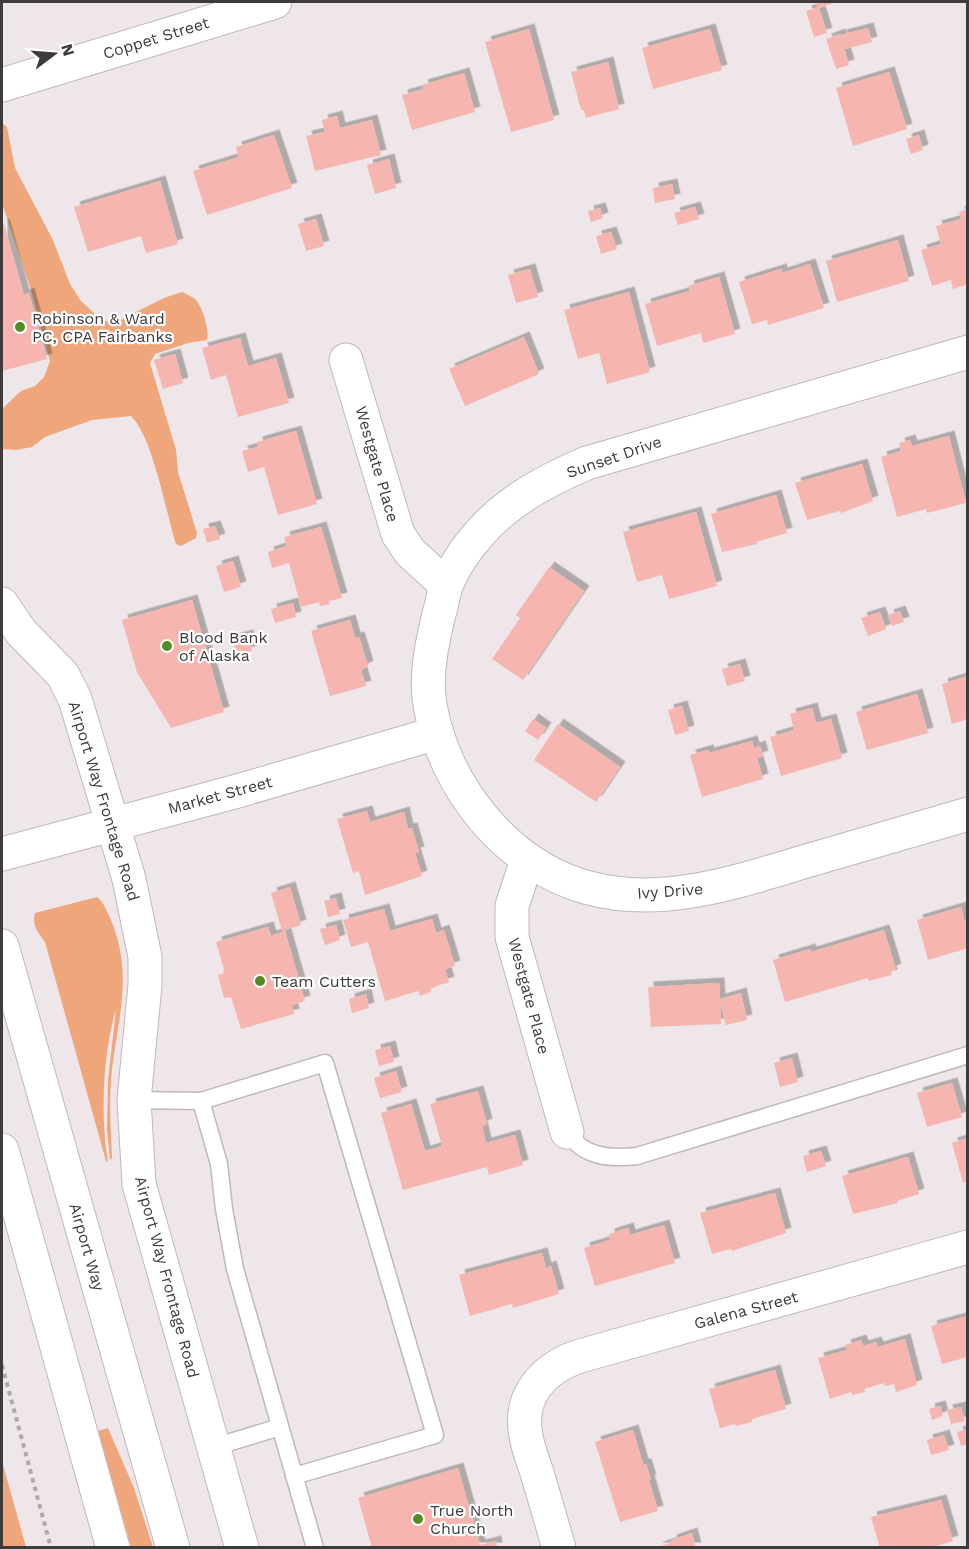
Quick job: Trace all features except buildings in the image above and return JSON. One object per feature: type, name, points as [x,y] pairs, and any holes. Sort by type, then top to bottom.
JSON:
[{"type":"street","name":"Coppet Street","points":[[2,85],[276,2]]},
{"type":"street","name":"Sunset Drive","points":[[437,733],[430,704],[429,670],[446,585],[479,534],[513,502],[537,486],[564,473],[614,454],[968,352]]},
{"type":"street","name":"Westgate Place","points":[[346,360],[398,534],[410,552],[446,585]]},
{"type":"street","name":"Airport Way Frontage Road","points":[[2,604],[21,632],[63,675],[71,691],[132,892],[145,957],[145,985],[134,1100],[139,1184],[242,1548]]},
{"type":"street","name":"Market Street","points":[[2,854],[234,792],[437,733]]},
{"type":"street","name":"Ivy Drive","points":[[437,733],[448,764],[467,796],[499,835],[527,860],[555,875],[589,888],[627,894],[671,894],[722,885],[968,814]]},
{"type":"street","name":"Westgate Place","points":[[527,860],[512,906],[512,938],[567,1132]]},
{"type":"street","name":"Airport Way","points":[[2,946],[173,1548]]},
{"type":"street","points":[[2,1150],[113,1548]]},
{"type":"street","name":"Galena Street","points":[[559,1548],[525,1435],[525,1414],[533,1388],[556,1367],[580,1356],[968,1247]]},
{"type":"lane","points":[[567,1132],[573,1141],[598,1156],[615,1159],[637,1156],[968,1055]]},
{"type":"lane","points":[[134,1100],[201,1101],[325,1063],[435,1435],[294,1476]]},
{"type":"lane","points":[[201,1101],[219,1164],[224,1209],[235,1269],[315,1548]]},
{"type":"lane","points":[[214,1447],[280,1427]]},
{"type":"path","points":[[2,1365],[51,1548]]},
{"type":"shaded area","points":[[2,123],[7,127],[15,168],[53,240],[70,284],[81,301],[108,322],[118,321],[164,298],[182,292],[195,299],[203,312],[207,340],[188,343],[155,354],[150,363],[176,450],[178,472],[197,533],[196,538],[181,546],[176,544],[146,440],[131,416],[92,420],[45,437],[32,447],[16,450],[2,449],[2,409],[21,391],[35,386],[44,377],[50,361],[31,290],[2,203]]},
{"type":"shaded area","points":[[97,897],[107,910],[118,941],[123,981],[111,1080],[112,1158],[110,1160],[107,1130],[108,1081],[116,1009],[108,1045],[104,1085],[104,1125],[108,1162],[45,942],[34,922],[35,913]]},
{"type":"shaded area","points":[[108,1428],[134,1488],[153,1547],[131,1547],[98,1431]]},
{"type":"shaded area","points":[[2,1461],[26,1547],[2,1547]]},
{"type":"place","name":"Robinson & Ward PC, CPA Fairbanks","points":[[20,327]]},
{"type":"place","name":"Blood Bank of Alaska","points":[[167,646]]},
{"type":"place","name":"Team Cutters","points":[[260,981]]},
{"type":"place","name":"True North Church","points":[[418,1519]]}]
